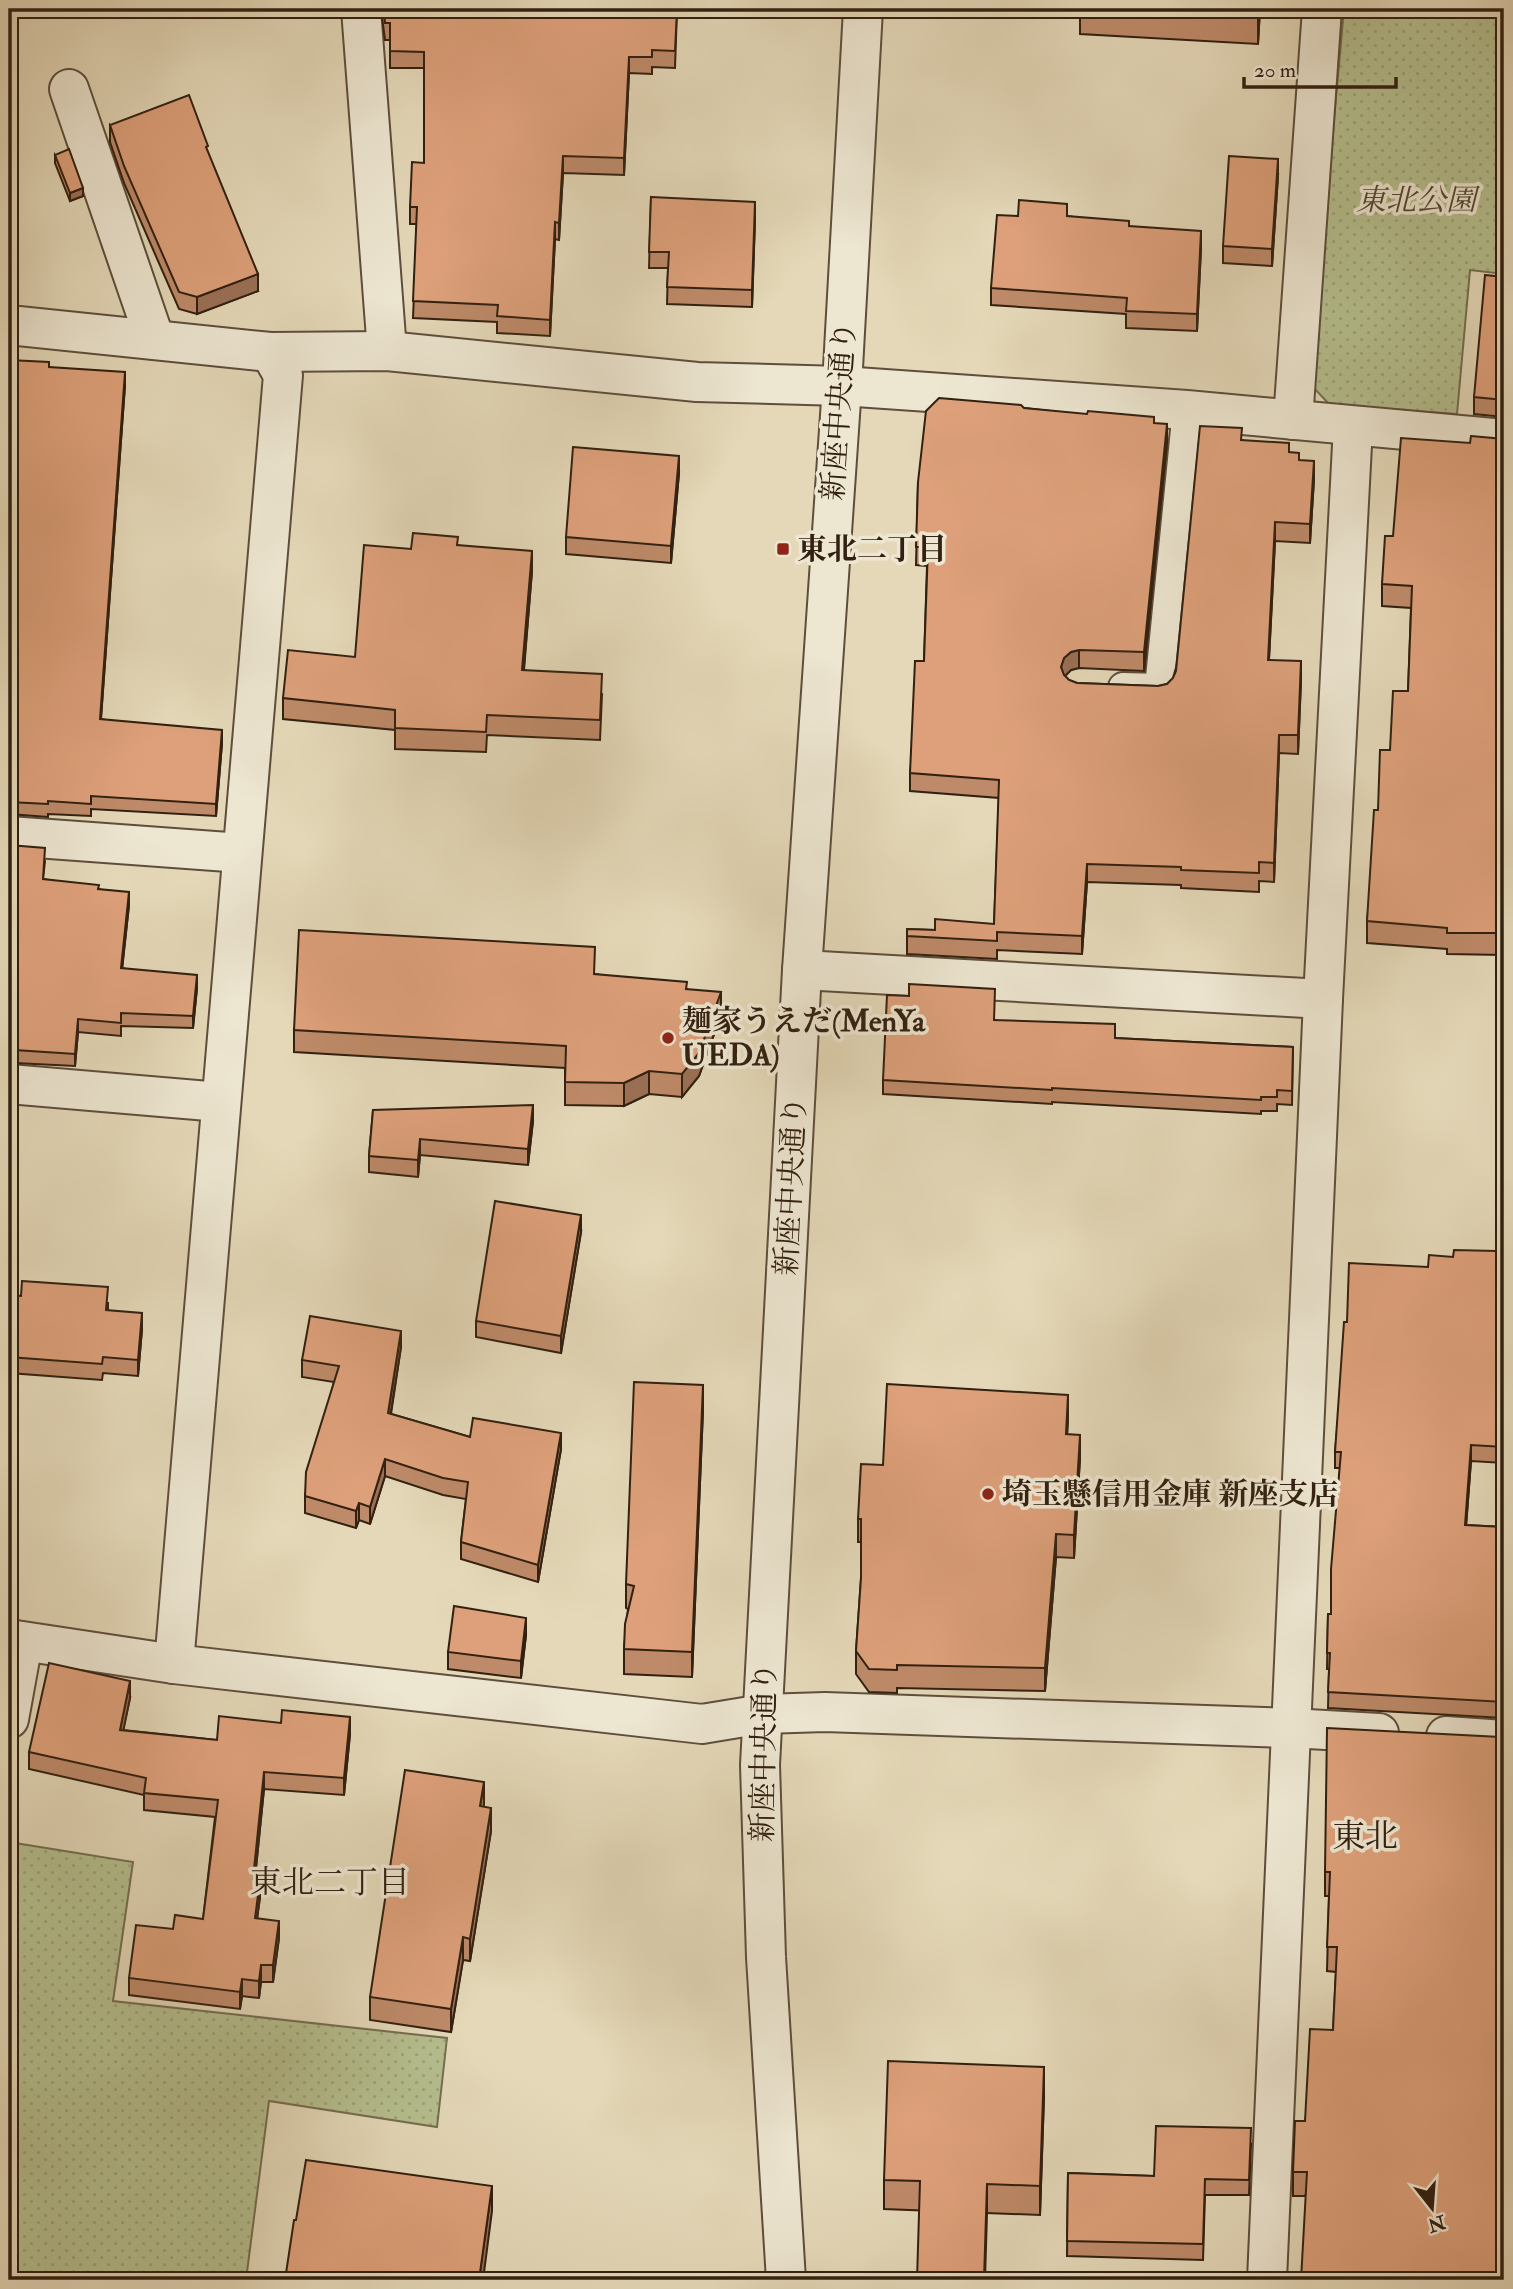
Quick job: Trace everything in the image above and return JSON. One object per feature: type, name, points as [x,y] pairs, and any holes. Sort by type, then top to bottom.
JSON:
[{"type":"street","points":[[361,9],[387,351]]},
{"type":"street","name":"新座中央通り","points":[[786,2280],[766,1957],[760,1765],[802,970],[842,386],[863,9]]},
{"type":"street","points":[[1293,421],[1322,9]]},
{"type":"street","points":[[69,89],[155,340]]},
{"type":"street","points":[[9,325],[270,352],[387,351],[697,382],[842,386],[1187,410],[1504,439]]},
{"type":"street","points":[[174,1664],[283,375],[270,352]]},
{"type":"street","points":[[1267,2280],[1323,999],[1353,426]]},
{"type":"street","points":[[9,836],[242,853]]},
{"type":"street","points":[[802,970],[1323,999]]},
{"type":"street","points":[[9,1084],[220,1102]]},
{"type":"street","points":[[9,1719],[16,1640],[174,1664],[702,1724],[763,1714],[839,1713],[1290,1728],[1504,1740]]},
{"type":"lane","points":[[1092,685],[1159,688],[1187,410]]},
{"type":"green space","name":"東北公園","points":[[1344,9],[1504,9],[1504,274],[1470,270],[1457,414],[1330,405],[1310,384]]},
{"type":"green space","points":[[9,1842],[133,1862],[113,2001],[447,2038],[437,2127],[269,2101],[246,2280],[9,2280]]},
{"type":"building","points":[[384,9],[677,9],[675,51],[652,50],[652,57],[629,57],[624,158],[563,156],[559,223],[555,222],[550,320],[497,316],[498,305],[413,301],[417,207],[410,207],[412,162],[424,163],[424,52],[390,51],[390,23],[385,23]]},
{"type":"building","points":[[1175,9],[1258,9],[1258,13]]},
{"type":"building","points":[[189,95],[208,146],[206,147],[258,274],[197,297],[179,292],[124,166],[110,125]]},
{"type":"building","points":[[69,149],[83,188],[70,193],[55,155]]},
{"type":"building","points":[[1229,156],[1278,159],[1272,249],[1223,246]]},
{"type":"building","points":[[651,197],[755,202],[752,290],[667,287],[669,252],[649,252]]},
{"type":"building","points":[[1019,200],[1067,204],[1067,216],[1129,221],[1129,226],[1201,231],[1197,314],[1126,311],[1127,298],[991,288],[997,215],[1018,216]]},
{"type":"building","points":[[1485,275],[1504,277],[1504,400],[1474,397]]},
{"type":"building","points":[[9,360],[49,362],[49,367],[125,372],[100,719],[222,730],[216,804],[91,796],[91,804],[9,802]]},
{"type":"building","points":[[939,398],[1087,414],[1088,411],[1154,417],[1154,423],[1167,424],[1144,652],[1071,652],[1064,658],[1061,667],[1069,680],[1077,683],[1158,686],[1167,684],[1173,678],[1176,671],[1200,426],[1242,428],[1241,440],[1289,443],[1289,452],[1299,453],[1299,460],[1314,461],[1310,524],[1275,522],[1268,660],[1301,661],[1298,735],[1279,735],[1274,863],[1259,862],[1259,873],[1087,864],[1082,936],[997,932],[997,941],[907,936],[907,929],[935,930],[935,919],[994,924],[999,780],[910,773],[915,661],[924,661],[928,547],[916,547],[918,482],[926,411]]},
{"type":"building","points":[[1471,436],[1504,439],[1504,933],[1447,933],[1447,928],[1367,921],[1374,810],[1378,810],[1380,750],[1390,750],[1393,691],[1408,691],[1412,586],[1382,584],[1385,536],[1393,536],[1401,438],[1470,443]]},
{"type":"building","points":[[573,447],[679,456],[671,546],[566,537]]},
{"type":"building","points":[[413,533],[458,537],[457,545],[532,551],[522,670],[602,674],[600,720],[487,715],[486,732],[395,728],[395,710],[283,698],[288,650],[355,657],[364,545],[411,549]]},
{"type":"building","points":[[9,845],[45,848],[43,879],[99,885],[98,889],[129,892],[121,968],[197,975],[193,1016],[121,1013],[121,1023],[78,1019],[75,1054],[15,1050],[16,1038],[9,1037]]},
{"type":"building","points":[[299,930],[595,947],[594,974],[687,982],[686,989],[721,992],[699,1053],[682,1074],[649,1071],[624,1083],[565,1082],[566,1046],[294,1030]]},
{"type":"building","points":[[909,984],[995,989],[994,1020],[1115,1024],[1115,1038],[1293,1047],[1292,1091],[1277,1090],[1277,1097],[1261,1097],[1261,1100],[883,1080],[887,995],[909,996]]},
{"type":"building","points":[[533,1105],[528,1149],[420,1139],[418,1160],[369,1156],[373,1110]]},
{"type":"building","points":[[1499,1184],[1504,1185],[1504,1447],[1471,1445],[1465,1525],[1504,1527],[1504,1702],[1328,1692],[1328,1614],[1331,1614],[1331,1569],[1341,1452],[1335,1452],[1344,1322],[1347,1322],[1349,1263],[1428,1267],[1429,1255],[1453,1257],[1454,1250],[1496,1251]]},
{"type":"building","points":[[495,1201],[581,1215],[561,1336],[476,1321]]},
{"type":"building","points":[[22,1281],[108,1287],[106,1310],[142,1313],[138,1360],[103,1357],[102,1364],[9,1357],[9,1295],[21,1296]]},
{"type":"building","points":[[310,1316],[401,1331],[388,1413],[470,1437],[473,1418],[561,1433],[538,1565],[461,1542],[468,1482],[443,1478],[385,1459],[370,1507],[359,1503],[356,1511],[305,1496],[306,1472],[339,1366],[302,1360]]},
{"type":"building","points":[[634,1382],[703,1385],[692,1652],[624,1649],[625,1624],[634,1586],[626,1584]]},
{"type":"building","points":[[887,1384],[1068,1395],[1066,1434],[1080,1435],[1074,1535],[1056,1534],[1045,1668],[897,1665],[897,1670],[869,1669],[856,1651],[861,1578],[861,1519],[858,1519],[861,1464],[883,1465]]},
{"type":"building","points":[[454,1606],[526,1618],[521,1661],[448,1652]]},
{"type":"building","points":[[49,1663],[130,1681],[120,1730],[217,1740],[219,1716],[281,1723],[282,1710],[350,1717],[344,1778],[264,1772],[253,1879],[260,1880],[255,1918],[279,1921],[273,1965],[261,1965],[259,1981],[242,1979],[240,1992],[129,1978],[136,1925],[173,1929],[175,1915],[203,1919],[218,1800],[144,1793],[146,1778],[29,1752]]},
{"type":"building","points":[[1327,1728],[1500,1737],[1499,1794],[1504,1794],[1504,2280],[1301,2280],[1307,2172],[1293,2172],[1295,2121],[1305,2121],[1310,2029],[1333,2030],[1337,1947],[1327,1947],[1330,1872],[1325,1872]]},
{"type":"building","points":[[405,1770],[484,1782],[480,1806],[491,1808],[470,1939],[463,1937],[451,2009],[370,1997]]},
{"type":"building","points":[[888,2061],[1044,2067],[1040,2186],[987,2184],[984,2280],[917,2280],[920,2181],[884,2180]]},
{"type":"building","points":[[1156,2126],[1251,2128],[1249,2180],[1205,2179],[1203,2244],[1067,2241],[1068,2173],[1154,2176]]},
{"type":"building","points":[[306,2160],[492,2186],[479,2280],[285,2280]]},
{"type":"place","name":"東北二丁目","points":[[783,549]]},
{"type":"place","name":"麺家うえだ(MenYa UEDA)","points":[[668,1038]]},
{"type":"place","name":"埼玉懸信用金庫 新座支店","points":[[988,1494]]},
{"type":"district","name":"東北","points":[[1365,1836]]},
{"type":"district","name":"東北二丁目","points":[[330,1883]]}]
